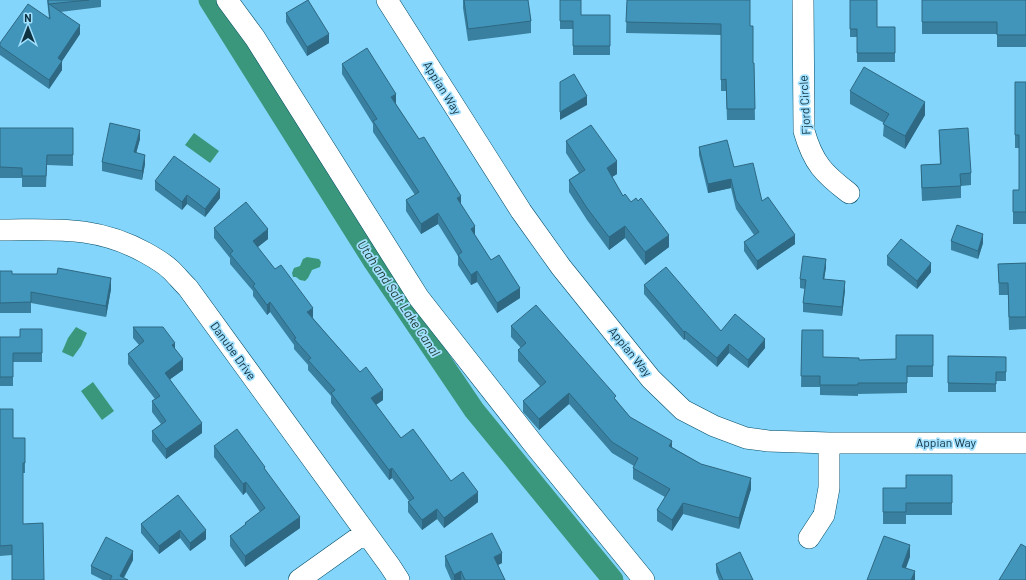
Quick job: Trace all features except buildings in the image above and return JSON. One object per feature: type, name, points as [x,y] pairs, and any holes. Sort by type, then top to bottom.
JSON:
[{"type":"street","points":[[227,0],[255,38],[419,298],[535,446],[644,580]]},
{"type":"street","name":"Fjord Circle","points":[[803,0],[804,131],[809,148],[817,163],[831,179],[849,193]]},
{"type":"street","name":"Appian Way","points":[[392,2],[521,211],[561,267],[651,379],[683,410],[714,426],[746,438],[768,441],[829,443],[1026,443]]},
{"type":"street","name":"Danube Drive","points":[[0,230],[80,231],[97,234],[118,239],[155,258],[171,270],[188,288],[399,580]]},
{"type":"street","points":[[809,538],[824,515],[829,488],[829,443]]},
{"type":"street","points":[[299,580],[365,533]]},
{"type":"shaded area","points":[[194,133],[219,151],[210,163],[185,145]]},
{"type":"shaded area","points":[[307,257],[319,259],[321,262],[320,267],[312,270],[305,281],[293,277],[292,273],[294,268],[300,266],[303,259]]},
{"type":"shaded area","points":[[76,327],[87,333],[81,346],[73,357],[62,352],[68,338]]},
{"type":"shaded area","points":[[93,382],[114,411],[102,420],[81,391]]},
{"type":"waterway","name":"Utah and Salt Lake Canal","points":[[209,0],[372,259],[474,410],[613,580]]}]
